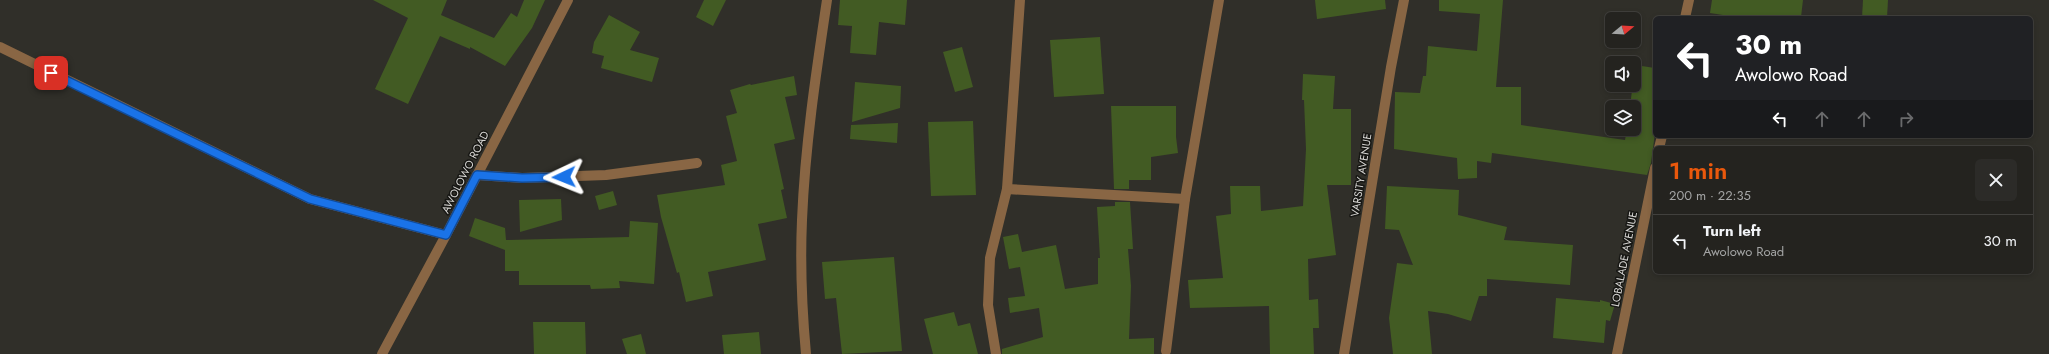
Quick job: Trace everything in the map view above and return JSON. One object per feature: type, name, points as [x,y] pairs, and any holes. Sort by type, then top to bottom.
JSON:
[{"type":"street","name":"AWOLOWO ROAD","points":[[382,354],[446,235],[568,0]]},
{"type":"street","points":[[806,354],[802,306],[802,221],[812,96],[826,0]]},
{"type":"street","points":[[996,354],[988,305],[990,258],[1007,189],[1020,0]]},
{"type":"street","points":[[1166,351],[1185,199],[1218,0]]},
{"type":"street","name":"VARSITY AVENUE","points":[[1344,354],[1391,67],[1404,0]]},
{"type":"street","points":[[1685,16],[1689,0]]},
{"type":"street","points":[[0,47],[310,199],[446,235]]},
{"type":"street","points":[[477,175],[522,178],[606,175],[697,163]]},
{"type":"street","name":"LOBALADE AVENUE","points":[[1617,354],[1653,178]]},
{"type":"street","points":[[1007,189],[1185,199]]},
{"type":"building","points":[[373,0],[447,0],[441,15],[494,38],[511,13],[517,17],[524,0],[545,0],[532,28],[505,66],[470,47],[470,49],[440,36],[408,104],[375,89],[408,18]]},
{"type":"building","points":[[704,0],[726,0],[713,26],[696,17]]},
{"type":"building","points":[[840,0],[907,0],[905,25],[879,22],[876,55],[850,53],[852,26],[838,25]]},
{"type":"building","points":[[1315,0],[1385,0],[1386,9],[1317,19]]},
{"type":"building","points":[[1439,0],[1503,0],[1496,87],[1521,87],[1521,125],[1625,140],[1626,136],[1641,136],[1641,100],[1631,100],[1632,92],[1641,92],[1641,66],[1653,68],[1653,138],[1654,138],[1651,163],[1647,175],[1492,153],[1491,163],[1477,161],[1477,178],[1458,179],[1457,158],[1394,149],[1395,92],[1420,93],[1423,76],[1426,76],[1428,46],[1477,51],[1480,14],[1439,11]]},
{"type":"building","points":[[1712,0],[1803,0],[1801,16],[1729,16],[1710,13]]},
{"type":"building","points":[[1863,0],[1888,0],[1887,16],[1862,16]]},
{"type":"building","points":[[609,15],[640,32],[630,50],[659,58],[652,82],[601,68],[604,56],[592,53],[594,42]]},
{"type":"building","points":[[1100,37],[1104,94],[1054,97],[1050,40]]},
{"type":"building","points":[[962,47],[973,87],[955,92],[943,52]]},
{"type":"building","points":[[1303,74],[1335,76],[1333,109],[1351,109],[1351,185],[1327,185],[1336,255],[1308,259],[1309,300],[1318,299],[1319,328],[1313,328],[1314,354],[1270,354],[1269,306],[1190,308],[1188,280],[1223,278],[1216,216],[1231,214],[1230,186],[1260,186],[1261,211],[1303,206],[1306,149],[1304,100],[1302,100]]},
{"type":"building","points":[[794,76],[797,95],[785,97],[795,139],[774,144],[784,189],[781,190],[787,218],[758,224],[766,260],[708,272],[713,296],[686,302],[679,272],[677,273],[661,217],[657,195],[725,185],[721,165],[737,161],[726,116],[737,113],[730,90],[750,84]]},
{"type":"building","points":[[855,82],[901,86],[900,108],[852,122]]},
{"type":"building","points":[[1111,106],[1176,106],[1176,137],[1178,153],[1151,157],[1151,180],[1129,180],[1129,189],[1114,189]]},
{"type":"building","points":[[973,121],[976,195],[931,196],[928,122]]},
{"type":"building","points":[[898,123],[897,143],[850,139],[851,125]]},
{"type":"building","points":[[1387,186],[1459,190],[1458,215],[1507,227],[1504,240],[1573,245],[1570,285],[1487,279],[1487,296],[1479,296],[1471,321],[1448,314],[1428,311],[1432,354],[1393,354],[1389,318],[1397,263],[1413,265],[1399,230],[1385,229]]},
{"type":"building","points":[[613,191],[617,205],[599,210],[595,196]]},
{"type":"building","points":[[561,199],[562,220],[520,232],[519,200]]},
{"type":"building","points":[[1115,202],[1130,202],[1133,249],[1128,249],[1131,286],[1129,339],[1154,338],[1154,354],[1002,354],[1002,349],[1043,337],[1039,308],[1010,313],[1008,298],[1025,296],[1020,267],[1009,269],[1003,237],[1018,234],[1022,252],[1056,245],[1065,289],[1098,284],[1098,258],[1100,258],[1097,207],[1115,206]]},
{"type":"building","points":[[475,218],[505,228],[506,240],[629,237],[630,221],[658,223],[654,284],[619,281],[620,288],[591,289],[590,285],[519,285],[519,271],[505,271],[505,250],[469,236]]},
{"type":"building","points":[[894,257],[902,351],[842,354],[836,298],[825,299],[822,262]]},
{"type":"building","points":[[1556,298],[1600,302],[1600,300],[1615,304],[1610,321],[1606,320],[1604,343],[1553,338]]},
{"type":"building","points":[[954,312],[958,326],[970,323],[978,354],[933,354],[924,319]]},
{"type":"building","points":[[533,322],[585,322],[586,354],[534,354]]},
{"type":"building","points":[[759,332],[761,354],[724,354],[722,335]]},
{"type":"building","points":[[641,334],[646,354],[627,354],[622,339]]},
{"type":"route","points":[[51,73],[310,199],[446,235],[477,175],[522,178],[564,177]]}]
